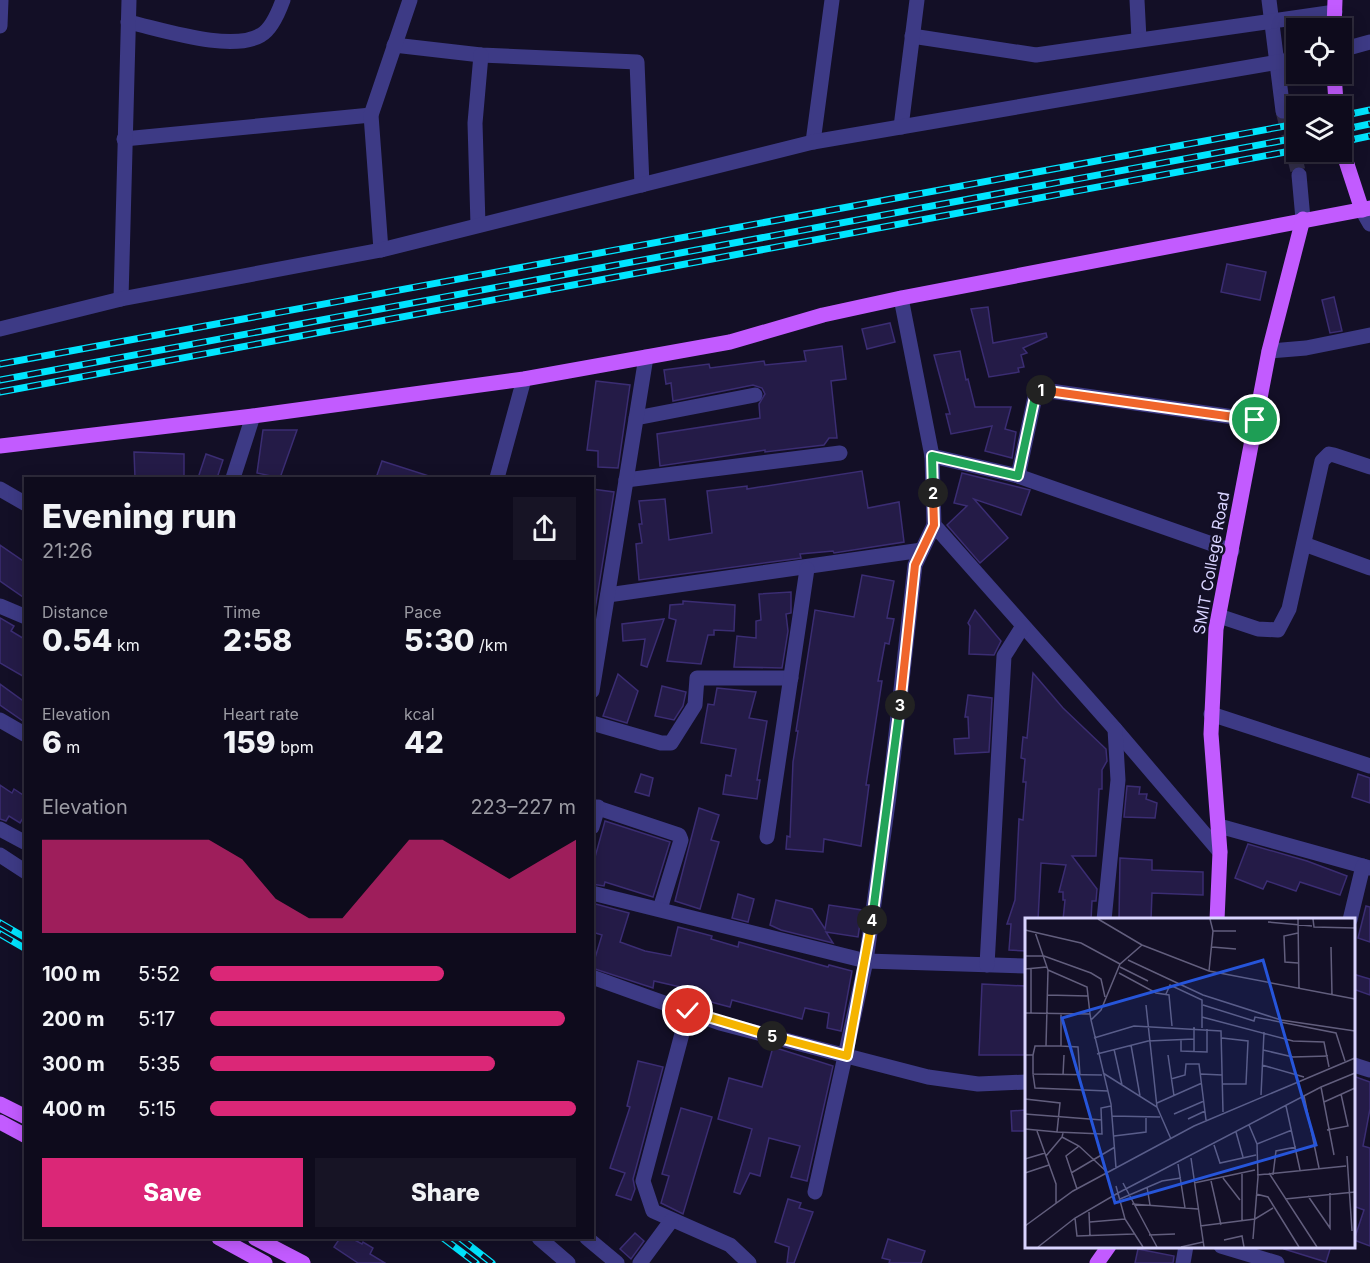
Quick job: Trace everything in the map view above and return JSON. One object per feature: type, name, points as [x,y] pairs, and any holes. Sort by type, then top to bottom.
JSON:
[{"type":"main road","points":[[0,446],[253,416],[524,379],[730,342],[823,315],[902,298],[1303,219],[1366,209],[1347,162]]},
{"type":"main road","name":"SMIT College Road","points":[[1217,918],[1220,852],[1211,714],[1219,616],[1269,351],[1303,219]]},
{"type":"main road","points":[[0,1104],[24,1116]]},
{"type":"main road","points":[[0,1122],[24,1135]]},
{"type":"main road","points":[[221,1239],[265,1263]]},
{"type":"main road","points":[[257,1239],[303,1263]]},
{"type":"main road","points":[[1097,1263],[1107,1248]]},
{"type":"street","points":[[0,26],[1,0]]},
{"type":"street","points":[[121,298],[129,0]]},
{"type":"street","points":[[128,22],[224,42],[249,40],[263,34],[278,13],[283,0]]},
{"type":"street","points":[[381,249],[370,115],[410,0]]},
{"type":"street","points":[[813,142],[832,0]]},
{"type":"street","points":[[901,127],[917,0]]},
{"type":"street","points":[[1137,0],[1139,39]]},
{"type":"street","points":[[1269,0],[1270,24],[1283,111]]},
{"type":"street","points":[[912,36],[1036,55],[1139,39],[1270,24],[1335,6]]},
{"type":"street","points":[[1352,47],[1370,42]]},
{"type":"street","points":[[394,45],[481,55],[637,62],[642,185]]},
{"type":"street","points":[[478,225],[475,123],[481,55]]},
{"type":"street","points":[[0,329],[121,298],[381,249],[813,142],[1286,60]]},
{"type":"street","points":[[124,139],[370,115]]},
{"type":"street","points":[[1299,175],[1303,219]]},
{"type":"street","points":[[1366,209],[1370,224]]},
{"type":"street","points":[[815,1192],[847,1056],[866,961],[889,796],[915,565],[934,525],[932,456],[902,298]]},
{"type":"street","points":[[1269,351],[1306,348],[1370,335]]},
{"type":"street","points":[[595,653],[608,595],[646,357]]},
{"type":"street","points":[[497,477],[524,379]]},
{"type":"street","points":[[1018,476],[1036,392],[1043,390],[1255,420]]},
{"type":"street","points":[[636,418],[755,395]]},
{"type":"street","points":[[234,477],[253,416]]},
{"type":"street","points":[[626,480],[840,453]]},
{"type":"street","points":[[1219,616],[1258,629],[1278,630],[1289,609],[1325,457],[1334,455],[1370,467]]},
{"type":"street","points":[[932,456],[1018,476],[1232,551]]},
{"type":"street","points":[[0,489],[24,503]]},
{"type":"street","points":[[934,525],[1115,729],[1220,852]]},
{"type":"street","points":[[1304,544],[1370,568]]},
{"type":"street","points":[[608,595],[807,569],[922,550]]},
{"type":"street","points":[[767,837],[807,569]]},
{"type":"street","points":[[0,606],[24,617]]},
{"type":"street","points":[[987,965],[1004,656],[1023,626]]},
{"type":"street","points":[[594,724],[661,743],[671,743],[695,705],[697,678],[791,678]]},
{"type":"street","points":[[1211,714],[1370,766]]},
{"type":"street","points":[[0,720],[24,734]]},
{"type":"street","points":[[1104,918],[1118,780],[1115,729]]},
{"type":"street","points":[[595,806],[680,836],[681,840],[660,909]]},
{"type":"street","points":[[1219,826],[1366,867],[1351,918]]},
{"type":"street","points":[[0,829],[24,842]]},
{"type":"street","points":[[0,855],[24,871]]},
{"type":"street","points":[[594,893],[866,961],[1025,966]]},
{"type":"street","points":[[594,978],[720,1023],[847,1056],[938,1078],[978,1084],[1025,1082]]},
{"type":"street","points":[[688,1011],[643,1181],[653,1211],[671,1221],[730,1245],[749,1263]]},
{"type":"street","points":[[1355,1066],[1370,1070]]},
{"type":"street","points":[[640,1263],[671,1221]]},
{"type":"street","points":[[540,1239],[568,1263]]},
{"type":"street","points":[[588,1239],[617,1263]]},
{"type":"street","points":[[1183,1263],[1186,1248]]},
{"type":"street","points":[[1228,1248],[1277,1263]]},
{"type":"building","points":[[1227,264],[1266,272],[1260,300],[1221,292]]},
{"type":"building","points":[[1334,297],[1342,331],[1330,333],[1322,300]]},
{"type":"building","points":[[988,307],[993,343],[1046,333],[1047,337],[1023,348],[1027,353],[1021,355],[1024,367],[1018,368],[1019,372],[989,377],[971,309]]},
{"type":"building","points":[[890,323],[895,342],[867,349],[862,329]]},
{"type":"building","points":[[842,346],[846,379],[831,381],[837,438],[829,438],[824,445],[765,452],[765,450],[660,466],[657,434],[760,418],[759,404],[765,394],[762,388],[753,385],[673,401],[671,383],[666,384],[664,370],[709,364],[710,368],[764,361],[765,365],[806,361],[804,351]]},
{"type":"building","points":[[960,351],[975,407],[1011,407],[1005,429],[1016,432],[1012,458],[985,451],[992,426],[951,434],[946,414],[950,414],[934,355]]},
{"type":"building","points":[[596,381],[630,385],[618,468],[598,467],[598,451],[587,450]]},
{"type":"building","points":[[263,430],[297,430],[280,477],[257,473]]},
{"type":"building","points":[[134,452],[184,454],[184,476],[135,477]]},
{"type":"building","points":[[206,454],[223,460],[217,477],[198,477]]},
{"type":"building","points":[[382,461],[429,476],[429,477],[376,477]]},
{"type":"building","points":[[862,471],[868,508],[899,502],[904,542],[834,553],[833,551],[800,554],[801,558],[639,580],[636,544],[642,543],[639,524],[642,524],[639,501],[665,499],[669,540],[712,533],[707,491],[747,486],[747,489]]},
{"type":"building","points":[[962,473],[1030,490],[1021,515],[974,499],[1008,538],[980,563],[947,525],[967,506],[954,503]]},
{"type":"building","points":[[594,489],[614,492],[594,616]]},
{"type":"building","points":[[0,545],[24,562],[24,598],[0,581]]},
{"type":"building","points":[[862,575],[894,581],[887,618],[894,619],[889,644],[885,643],[878,681],[882,681],[866,785],[869,785],[861,846],[824,839],[823,852],[786,849],[787,836],[790,837],[793,762],[798,731],[796,731],[815,610],[854,617]]},
{"type":"building","points":[[791,592],[791,613],[786,614],[788,631],[782,668],[734,667],[737,636],[756,638],[756,621],[761,620],[759,594]]},
{"type":"building","points":[[683,601],[735,605],[734,631],[714,630],[714,635],[708,635],[701,664],[667,661],[676,620],[669,618],[670,605],[683,604]]},
{"type":"building","points":[[975,610],[1001,641],[994,655],[969,654],[970,626],[968,623]]},
{"type":"building","points":[[0,618],[14,626],[11,631],[24,639],[24,677],[0,663]]},
{"type":"building","points":[[664,619],[647,667],[641,665],[645,639],[623,641],[622,624]]},
{"type":"building","points":[[1033,673],[1063,708],[1106,749],[1107,761],[1102,770],[1102,789],[1099,789],[1096,856],[1072,856],[1097,889],[1096,901],[1092,901],[1091,918],[1063,918],[1065,900],[1063,900],[1063,892],[1059,892],[1066,865],[1041,863],[1038,918],[1025,918],[1025,951],[1009,950],[1011,924],[1007,924],[1015,900],[1019,819],[1023,820],[1026,782],[1023,782],[1025,759],[1021,758],[1023,737],[1027,738]]},
{"type":"building","points":[[618,674],[638,691],[627,723],[603,716]]},
{"type":"building","points":[[0,684],[24,702],[24,722],[0,705]]},
{"type":"building","points":[[662,686],[686,692],[683,706],[674,720],[655,716]]},
{"type":"building","points":[[717,688],[756,692],[749,718],[767,721],[757,780],[760,780],[757,799],[723,794],[726,775],[731,776],[736,749],[701,743],[708,704],[714,705]]},
{"type":"building","points":[[968,695],[992,698],[989,752],[955,754],[954,739],[969,738],[968,717],[965,717]]},
{"type":"building","points":[[641,774],[653,778],[649,796],[635,792]]},
{"type":"building","points":[[1358,774],[1370,778],[1370,803],[1352,797]]},
{"type":"building","points":[[0,785],[12,793],[14,789],[24,796],[24,816],[20,823],[9,816],[6,821],[0,819]]},
{"type":"building","points":[[1127,786],[1140,787],[1139,794],[1147,794],[1146,799],[1157,803],[1155,818],[1124,817]]},
{"type":"building","points":[[699,808],[719,815],[711,840],[719,842],[700,909],[675,901]]},
{"type":"building","points":[[605,821],[670,842],[653,897],[605,882],[604,886],[594,884],[594,861]]},
{"type":"building","points":[[1248,844],[1307,861],[1347,876],[1340,895],[1300,882],[1296,891],[1267,881],[1263,889],[1235,878]]},
{"type":"building","points":[[1120,858],[1152,860],[1152,870],[1203,872],[1203,895],[1152,893],[1151,918],[1119,918]]},
{"type":"building","points":[[738,894],[754,899],[748,922],[732,918]]},
{"type":"building","points":[[776,900],[812,909],[825,929],[829,905],[862,910],[858,937],[826,932],[833,943],[781,930],[770,925]]},
{"type":"building","points":[[594,904],[629,913],[620,942],[645,951],[671,956],[678,927],[712,936],[711,939],[738,947],[739,942],[828,967],[829,965],[852,971],[841,1031],[827,1028],[829,1013],[805,1008],[802,1019],[732,1000],[730,1007],[696,998],[698,991],[654,981],[653,988],[594,969],[602,935],[594,933]]},
{"type":"building","points":[[1366,906],[1370,907],[1370,942],[1358,938]]},
{"type":"building","points":[[1355,975],[1370,979],[1370,995],[1355,990]]},
{"type":"building","points":[[982,984],[1025,986],[1025,1055],[979,1055]]},
{"type":"building","points":[[773,1047],[833,1066],[807,1181],[791,1177],[800,1146],[769,1138],[760,1176],[750,1173],[740,1194],[734,1192],[752,1129],[718,1119],[729,1078],[762,1087]]},
{"type":"building","points":[[638,1061],[663,1067],[633,1179],[635,1189],[631,1200],[616,1195],[625,1173],[610,1168],[630,1107],[627,1106]]},
{"type":"building","points":[[1355,1077],[1370,1082],[1370,1109],[1363,1146],[1370,1148],[1370,1246],[1355,1240],[1364,1210],[1355,1207]]},
{"type":"building","points":[[681,1108],[712,1117],[683,1214],[661,1203],[669,1176],[662,1174]]},
{"type":"building","points":[[1025,1110],[1025,1131],[1012,1131],[1011,1111]]},
{"type":"building","points":[[788,1199],[801,1203],[799,1208],[813,1212],[794,1263],[787,1263],[789,1247],[775,1242]]},
{"type":"building","points":[[635,1233],[644,1241],[631,1259],[620,1249]]},
{"type":"building","points":[[339,1239],[353,1239],[362,1244],[363,1242],[373,1248],[370,1254],[385,1263],[358,1263],[334,1247]]},
{"type":"building","points":[[888,1239],[925,1251],[921,1263],[889,1263],[890,1260],[882,1258]]},
{"type":"building","points":[[1284,1248],[1330,1248],[1326,1262]]},
{"type":"building","points":[[1138,1249],[1174,1256],[1173,1263],[1135,1263]]},
{"type":"tunnel","points":[[1283,111],[1299,175]]},
{"type":"railway","points":[[1352,114],[1370,110]]},
{"type":"railway","points":[[1352,128],[1370,124]]},
{"type":"railway","points":[[0,364],[1286,126]]},
{"type":"railway","points":[[1352,140],[1370,136]]},
{"type":"railway","points":[[0,380],[1286,140]]},
{"type":"railway","points":[[0,392],[1286,152]]},
{"type":"railway","points":[[0,923],[24,937]]},
{"type":"railway","points":[[0,934],[24,948]]},
{"type":"railway","points":[[444,1239],[476,1263]]},
{"type":"railway","points":[[461,1239],[492,1263]]},
{"type":"route","points":[[688,1011],[720,1023],[847,1056],[866,961],[889,796],[915,565],[934,525],[932,456],[1018,476],[1036,392],[1043,390],[1255,420]]}]
